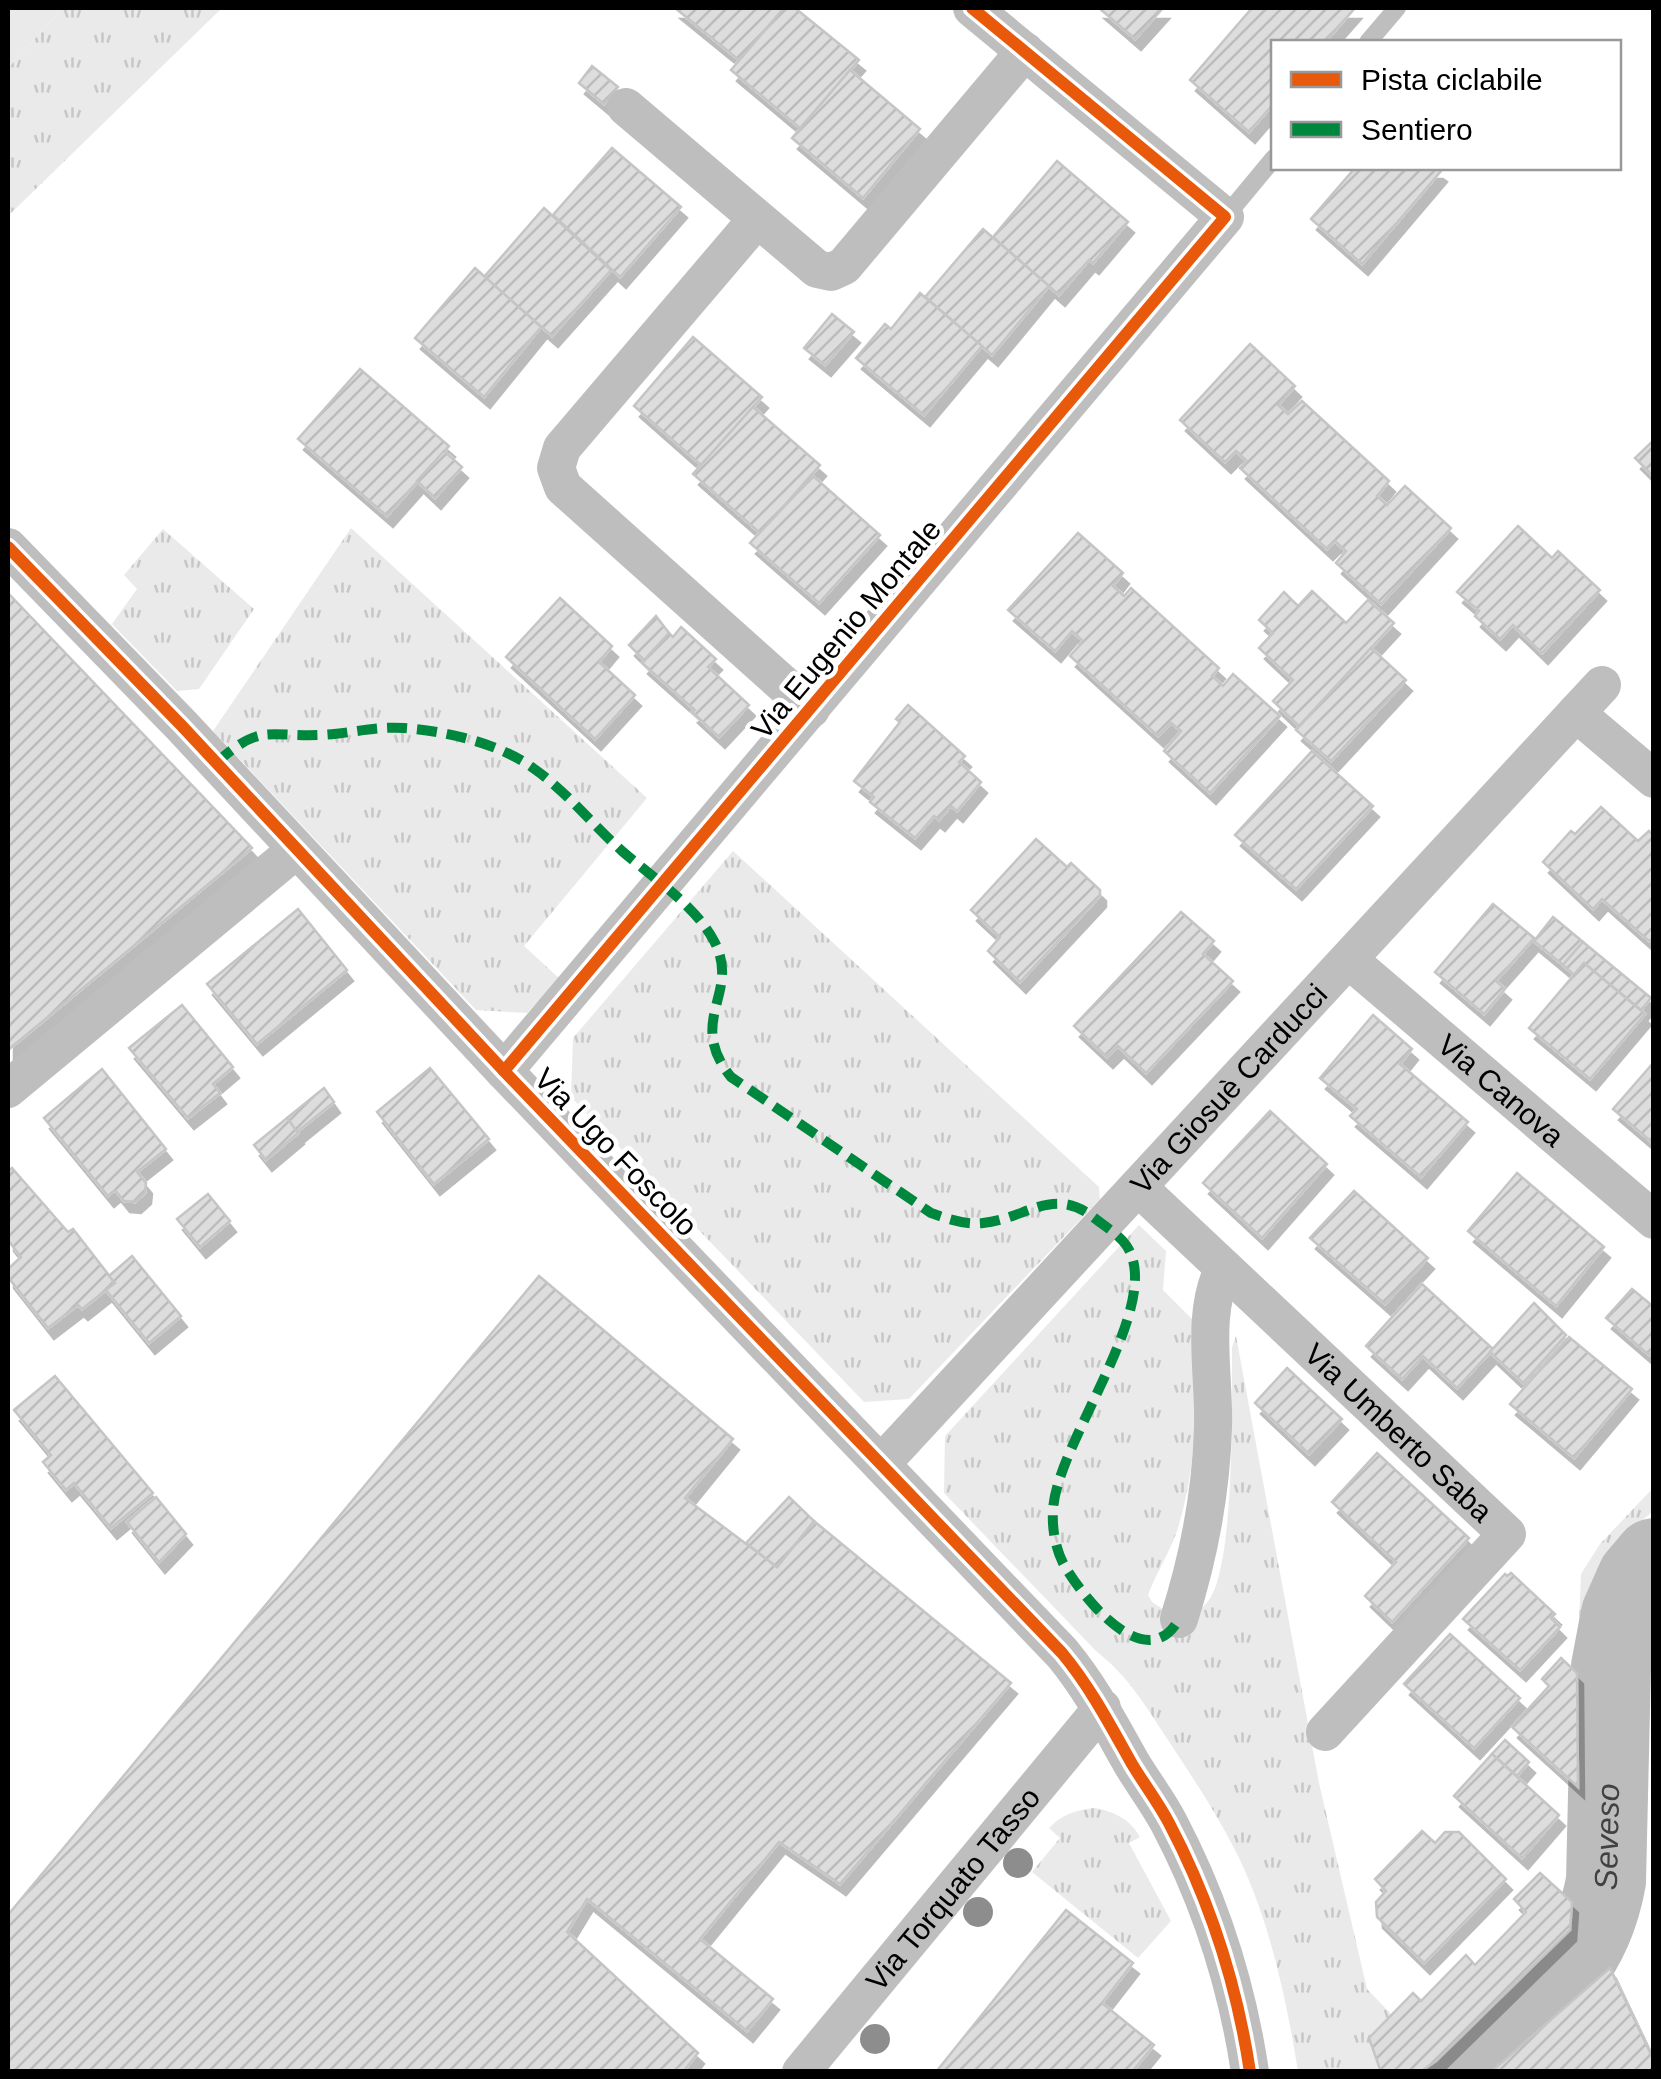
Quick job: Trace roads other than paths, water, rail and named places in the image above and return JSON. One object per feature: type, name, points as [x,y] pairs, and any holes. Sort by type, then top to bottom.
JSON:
[{"type":"street","points":[[972,8],[1225,218]]},
{"type":"street","points":[[626,107],[818,269],[831,272],[838,270],[1024,51]]},
{"type":"street","name":"Via Eugenio Montale","points":[[504,1071],[1225,218]]},
{"type":"street","points":[[758,219],[562,448],[556,468],[563,486],[811,709]]},
{"type":"street","name":"Via Ugo Foscolo","points":[[8,547],[1062,1653],[1102,1708],[1168,1821],[1201,1889],[1222,1946],[1250,2072]]},
{"type":"street","name":"Via Giosuè Carducci","points":[[882,1463],[1602,685]]},
{"type":"street","points":[[1576,713],[1654,780]]},
{"type":"street","points":[[8,1089],[296,850]]},
{"type":"street","name":"Via Canova","points":[[1349,960],[1654,1220]]},
{"type":"street","name":"Via Umberto Saba","points":[[1138,1186],[1507,1534],[1324,1732]]},
{"type":"street","points":[[1179,1618],[1196,1567],[1208,1500],[1213,1430],[1212,1299],[1224,1268]]},
{"type":"street","name":"Via Torquato Tasso","points":[[801,2072],[1102,1708]]},
{"type":"lane","points":[[1370,40],[1397,8]]},
{"type":"lane","points":[[1225,218],[1271,162]]},
{"type":"waterway","name":"Seveso","points":[[1461,2072],[1552,1989],[1586,1942],[1598,1914],[1606,1881],[1611,1667],[1621,1614],[1637,1578],[1654,1558]]}]
